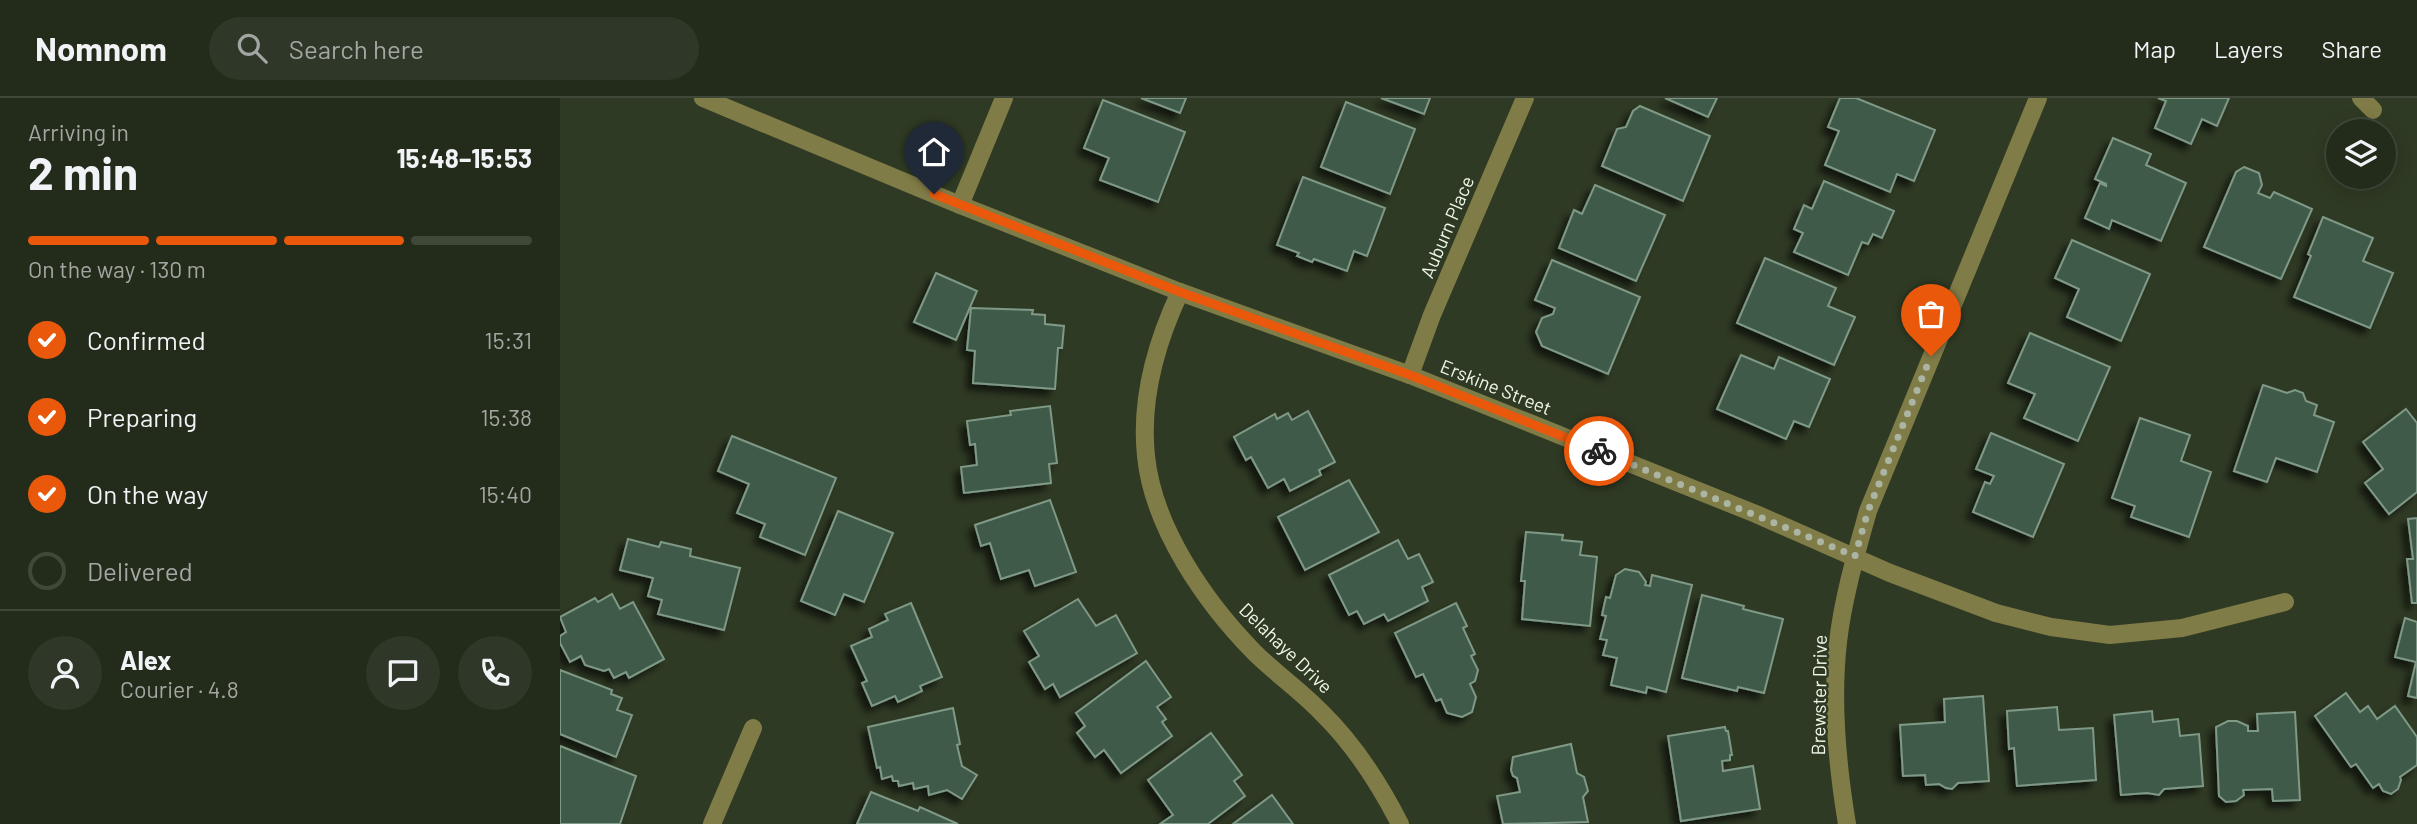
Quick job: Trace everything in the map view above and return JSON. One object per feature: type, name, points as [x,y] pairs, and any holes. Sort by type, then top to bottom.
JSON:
[{"type":"street","name":"Erskine Street","points":[[703,98],[960,205],[1180,292],[1410,375],[1855,556],[1890,573],[1996,613],[2051,627],[2110,635],[2182,628],[2286,602]]},
{"type":"street","points":[[960,205],[1004,98]]},
{"type":"street","name":"Auburn Place","points":[[1410,375],[1432,315],[1525,98]]},
{"type":"street","name":"Brewster Drive","points":[[1847,824],[1835,741],[1838,643],[1855,556],[1868,511],[2038,98]]},
{"type":"street","name":"Delahaye Drive","points":[[1180,292],[1161,338],[1145,414],[1146,457],[1154,499],[1179,550],[1209,601],[1254,652],[1322,712],[1356,751],[1381,787],[1400,824]]},
{"type":"street","points":[[712,824],[753,728]]},
{"type":"building","points":[[1141,98],[1186,98],[1180,113]]},
{"type":"building","points":[[1381,98],[1430,98],[1424,114]]},
{"type":"building","points":[[1665,98],[1717,98],[1708,117]]},
{"type":"building","points":[[1840,98],[1856,98],[1935,130],[1914,181],[1897,174],[1890,192],[1825,165],[1839,131],[1828,127]]},
{"type":"building","points":[[2158,98],[2229,98],[2217,126],[2202,119],[2191,144],[2155,128],[2166,101]]},
{"type":"building","points":[[1103,100],[1185,132],[1158,202],[1100,180],[1109,158],[1084,148]]},
{"type":"building","points":[[1346,102],[1415,129],[1390,194],[1321,167]]},
{"type":"building","points":[[1640,106],[1710,136],[1683,201],[1602,166],[1617,129],[1626,127],[1633,111]]},
{"type":"building","points":[[2113,138],[2151,154],[2146,165],[2186,183],[2161,241],[2112,220],[2109,229],[2085,218],[2100,183],[2106,186],[2095,179]]},
{"type":"building","points":[[2244,167],[2259,173],[2262,185],[2258,193],[2270,198],[2274,192],[2312,209],[2281,279],[2204,247],[2236,172]]},
{"type":"building","points":[[1303,177],[1385,208],[1367,256],[1354,251],[1347,271],[1314,259],[1312,262],[1297,256],[1299,253],[1277,245]]},
{"type":"building","points":[[1824,181],[1894,211],[1882,238],[1873,234],[1868,244],[1862,242],[1848,275],[1794,252],[1803,233],[1794,229],[1804,205],[1812,209]]},
{"type":"building","points":[[1595,185],[1665,215],[1636,281],[1559,248],[1574,210],[1582,214]]},
{"type":"building","points":[[2323,217],[2373,238],[2363,261],[2393,273],[2370,328],[2294,297]]},
{"type":"building","points":[[2072,240],[2150,274],[2121,341],[2067,317],[2079,289],[2055,278]]},
{"type":"building","points":[[1765,258],[1836,288],[1828,306],[1855,317],[1834,365],[1737,323]]},
{"type":"building","points":[[1552,260],[1640,297],[1608,374],[1542,346],[1536,332],[1542,318],[1553,314],[1555,308],[1535,300]]},
{"type":"building","points":[[936,273],[977,291],[956,340],[914,322]]},
{"type":"building","points":[[971,308],[1033,310],[1032,314],[1045,315],[1045,324],[1064,326],[1062,348],[1058,348],[1055,389],[973,383],[975,351],[967,350]]},
{"type":"building","points":[[2030,333],[2110,367],[2078,441],[2024,418],[2035,394],[2008,383]]},
{"type":"building","points":[[1741,355],[1774,369],[1779,357],[1830,379],[1809,427],[1794,421],[1786,439],[1717,409]]},
{"type":"building","points":[[2263,385],[2287,393],[2295,390],[2303,393],[2306,401],[2317,405],[2314,415],[2334,422],[2317,472],[2276,458],[2267,482],[2234,471]]},
{"type":"building","points":[[1050,406],[1057,463],[1049,464],[1051,483],[964,493],[961,467],[977,465],[975,444],[970,445],[967,421],[1011,415],[1010,411]]},
{"type":"building","points":[[2406,409],[2417,423],[2417,492],[2389,514],[2365,483],[2383,469],[2363,442]]},
{"type":"building","points":[[1308,411],[1335,462],[1319,470],[1321,475],[1290,491],[1284,479],[1268,488],[1251,457],[1246,460],[1234,437],[1275,414],[1277,419],[1288,413],[1292,420]]},
{"type":"building","points":[[2140,418],[2190,435],[2181,461],[2211,472],[2189,537],[2131,517],[2135,506],[2112,498]]},
{"type":"building","points":[[1991,433],[2064,464],[2033,537],[1973,512],[1985,482],[1990,484],[1994,476],[1976,469]]},
{"type":"building","points":[[732,436],[836,478],[805,555],[760,537],[765,524],[737,513],[749,484],[718,471]]},
{"type":"building","points":[[1349,480],[1379,532],[1305,570],[1278,517]]},
{"type":"building","points":[[1050,500],[1076,572],[1035,586],[1029,570],[1001,579],[990,543],[981,546],[975,525]]},
{"type":"building","points":[[838,511],[893,533],[864,602],[844,594],[835,615],[801,601]]},
{"type":"building","points":[[2417,518],[2417,603],[2412,603],[2407,559],[2413,559],[2408,519]]},
{"type":"building","points":[[1526,532],[1563,535],[1562,540],[1582,542],[1580,555],[1597,557],[1590,626],[1522,619],[1525,581],[1521,581]]},
{"type":"building","points":[[628,539],[659,547],[661,542],[691,549],[690,556],[740,568],[724,630],[658,614],[662,600],[648,596],[653,578],[620,570]]},
{"type":"building","points":[[1398,540],[1408,559],[1419,554],[1433,582],[1422,587],[1428,601],[1388,621],[1384,614],[1364,624],[1357,611],[1349,615],[1329,575]]},
{"type":"building","points":[[1625,569],[1639,572],[1646,582],[1645,585],[1650,586],[1652,575],[1692,585],[1666,692],[1647,687],[1646,693],[1611,685],[1617,658],[1603,655],[1607,640],[1600,639],[1606,616],[1602,615],[1606,597],[1610,598],[1616,575]]},
{"type":"building","points":[[612,594],[620,609],[633,602],[664,659],[629,678],[626,672],[614,678],[609,669],[604,671],[585,665],[581,656],[570,662],[560,643],[560,636],[566,632],[560,617],[595,598],[598,602]]},
{"type":"building","points":[[1702,595],[1783,619],[1764,693],[1738,687],[1737,691],[1682,678]]},
{"type":"building","points":[[1078,599],[1096,626],[1116,615],[1137,653],[1060,697],[1053,684],[1045,689],[1029,662],[1039,656],[1024,631]]},
{"type":"building","points":[[911,603],[942,677],[920,686],[922,691],[898,702],[895,696],[872,706],[862,683],[867,681],[851,646],[872,637],[869,629],[888,620],[885,614]]},
{"type":"building","points":[[1456,603],[1467,626],[1463,628],[1475,654],[1471,656],[1478,670],[1475,681],[1470,684],[1476,697],[1472,712],[1462,717],[1447,713],[1441,699],[1436,701],[1423,674],[1416,677],[1395,633]]},
{"type":"building","points":[[2405,618],[2417,622],[2417,698],[2408,696],[2416,662],[2395,657]]},
{"type":"building","points":[[1146,661],[1171,697],[1157,707],[1166,719],[1162,722],[1172,736],[1121,773],[1104,750],[1095,757],[1077,733],[1085,726],[1076,713]]},
{"type":"building","points":[[560,670],[612,690],[611,694],[622,698],[617,710],[632,715],[616,757],[560,734]]},
{"type":"building","points":[[2346,693],[2360,712],[2368,706],[2377,719],[2395,706],[2417,737],[2417,765],[2400,777],[2398,789],[2391,794],[2383,791],[2379,784],[2373,788],[2356,764],[2351,767],[2315,716]]},
{"type":"building","points":[[1983,696],[1989,781],[1958,783],[1952,789],[1939,784],[1926,785],[1925,775],[1903,776],[1900,725],[1945,722],[1944,699]]},
{"type":"building","points":[[2057,707],[2059,730],[2093,728],[2096,780],[2017,786],[2014,748],[2009,749],[2007,711]]},
{"type":"building","points":[[953,708],[962,766],[977,775],[962,799],[947,790],[929,795],[928,786],[914,789],[913,783],[899,786],[892,776],[882,779],[868,727]]},
{"type":"building","points":[[2152,711],[2153,722],[2178,719],[2180,736],[2199,734],[2203,786],[2164,789],[2159,795],[2121,795],[2114,715]]},
{"type":"building","points":[[2295,712],[2300,800],[2273,801],[2272,789],[2243,790],[2244,795],[2236,801],[2226,802],[2219,796],[2216,727],[2228,721],[2237,721],[2248,726],[2248,731],[2258,731],[2257,714]]},
{"type":"building","points":[[1725,727],[1732,755],[1730,760],[1722,761],[1723,771],[1753,766],[1760,809],[1681,821],[1668,736]]},
{"type":"building","points":[[1211,733],[1242,775],[1234,781],[1245,796],[1208,824],[1160,824],[1173,815],[1148,780]]},
{"type":"building","points":[[1571,744],[1577,773],[1584,777],[1588,791],[1583,797],[1588,822],[1503,824],[1497,796],[1520,792],[1517,778],[1511,770],[1513,757]]},
{"type":"building","points":[[560,746],[636,776],[620,824],[560,824]]},
{"type":"building","points":[[871,792],[918,811],[920,807],[958,824],[857,824]]},
{"type":"building","points":[[1272,795],[1293,824],[1233,824]]},
{"type":"way so far","points":[[1599,451],[1855,556],[1868,511],[1931,356]]},
{"type":"route","points":[[934,194],[1180,292],[1410,375],[1599,451]]}]
